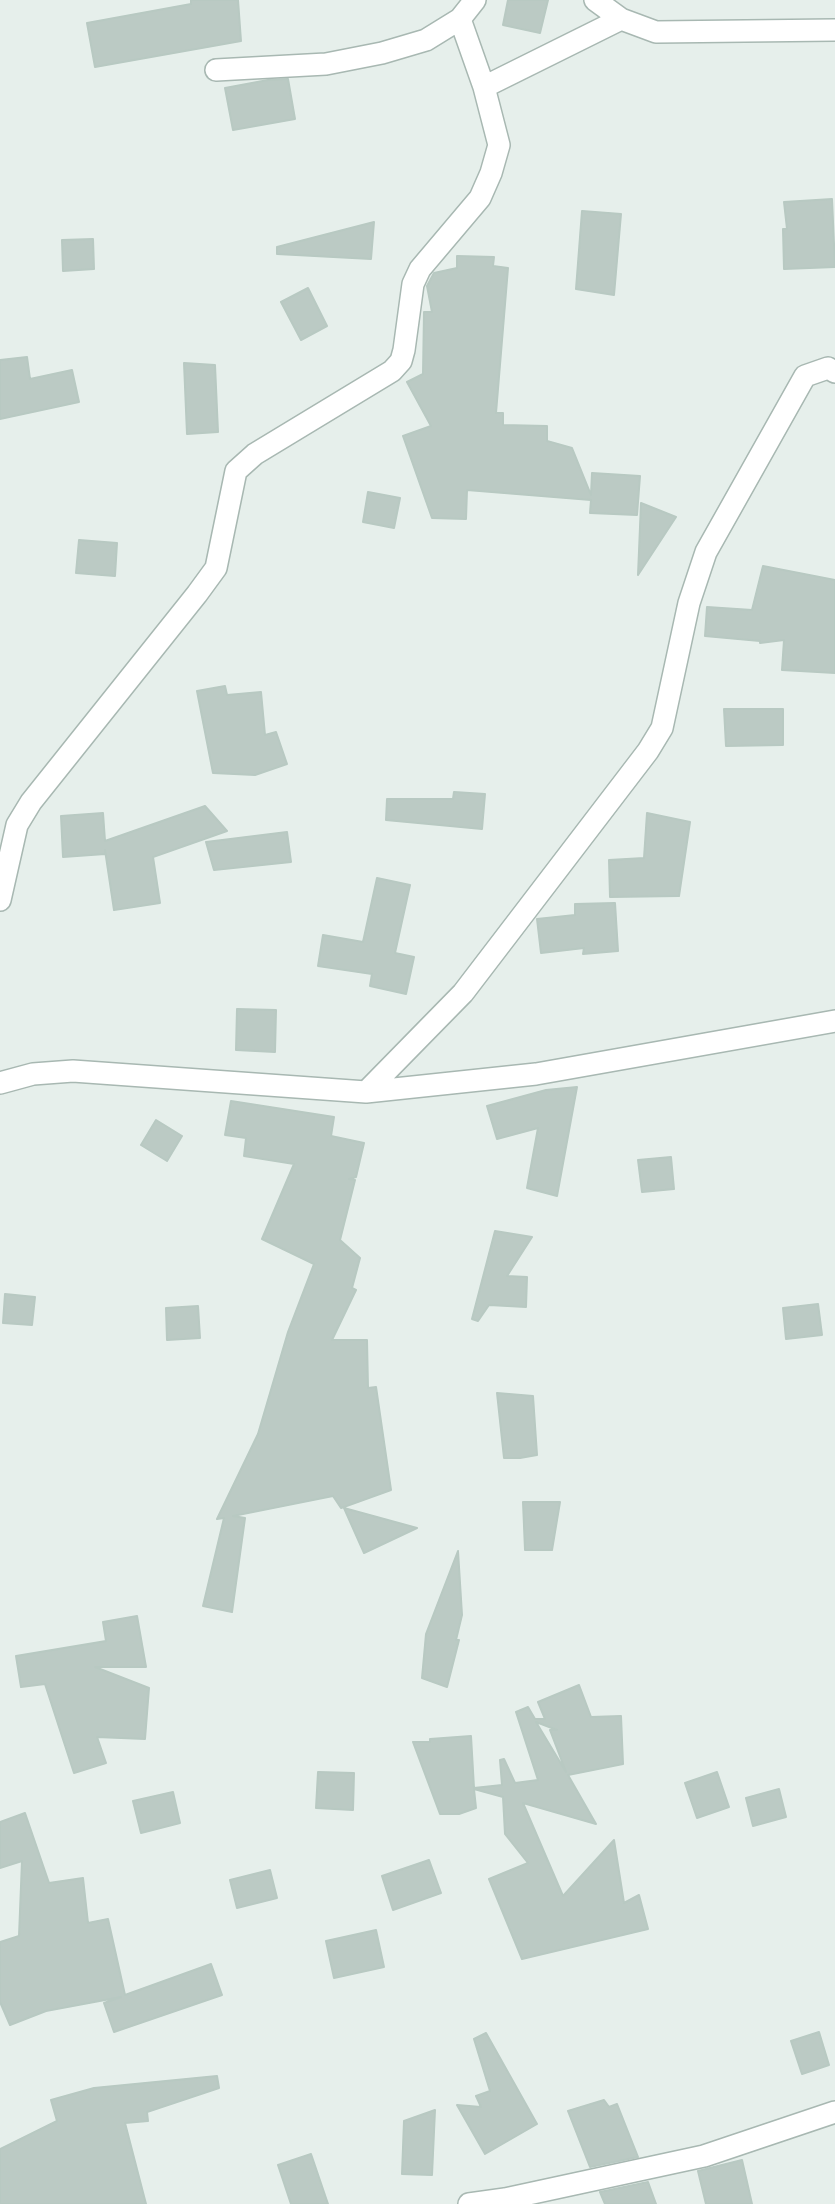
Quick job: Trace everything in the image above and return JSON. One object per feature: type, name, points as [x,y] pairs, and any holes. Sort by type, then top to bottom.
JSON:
[{"type":"street","points":[[216,70],[326,64],[382,53],[426,40],[460,19],[475,0]]},
{"type":"street","points":[[595,0],[621,19],[656,32],[835,30]]},
{"type":"street","points":[[0,900],[17,825],[30,802],[216,568],[236,471],[256,454],[392,371],[401,361],[413,284],[420,269],[480,198],[499,145],[484,87],[460,19]]},
{"type":"street","points":[[484,87],[621,19]]},
{"type":"street","points":[[366,1092],[463,993],[648,751],[662,728],[689,603],[706,552],[805,376],[828,368],[835,372]]},
{"type":"street","points":[[0,1083],[33,1074],[73,1071],[366,1092],[537,1074],[835,1021]]},
{"type":"street","points":[[470,2204],[505,2199],[704,2156],[835,2112]]},
{"type":"building","points":[[191,0],[238,0],[241,41],[95,67],[87,23],[191,4]]},
{"type":"building","points":[[508,0],[548,0],[540,33],[503,25]]},
{"type":"building","points":[[288,79],[295,119],[233,130],[225,88]]},
{"type":"building","points":[[832,199],[835,267],[784,269],[783,229],[787,229],[784,202]]},
{"type":"building","points":[[582,211],[621,214],[614,295],[576,289]]},
{"type":"building","points":[[374,222],[371,259],[277,254],[277,247]]},
{"type":"building","points":[[93,239],[94,269],[63,271],[62,240]]},
{"type":"building","points":[[457,256],[494,257],[493,266],[508,268],[496,413],[503,413],[503,425],[547,426],[547,441],[572,448],[591,495],[592,473],[640,476],[637,515],[590,513],[591,500],[467,490],[466,519],[432,518],[403,436],[431,426],[407,382],[423,374],[424,312],[432,312],[427,286],[434,273],[457,268]]},
{"type":"building","points":[[308,288],[327,326],[301,340],[281,302]]},
{"type":"building","points":[[27,357],[30,379],[72,370],[79,402],[0,419],[0,360]]},
{"type":"building","points":[[184,363],[215,365],[218,432],[187,434]]},
{"type":"building","points":[[368,492],[400,498],[394,528],[363,522]]},
{"type":"building","points":[[641,503],[676,517],[638,575]]},
{"type":"building","points":[[79,540],[117,543],[115,576],[76,573]]},
{"type":"building","points":[[763,566],[835,580],[835,673],[782,670],[784,640],[760,643],[705,636],[707,607],[752,610]]},
{"type":"building","points":[[225,686],[227,695],[261,692],[265,735],[276,732],[287,764],[255,775],[213,773],[197,691]]},
{"type":"building","points":[[724,709],[783,709],[783,745],[726,746]]},
{"type":"building","points":[[454,792],[485,794],[482,829],[386,820],[387,799],[453,799]]},
{"type":"building","points":[[205,806],[227,831],[153,857],[160,903],[114,910],[105,850],[105,854],[63,857],[61,816],[103,813],[105,841]]},
{"type":"building","points":[[647,813],[690,822],[679,896],[610,897],[609,860],[644,858]]},
{"type":"building","points":[[287,832],[291,862],[214,870],[206,842]]},
{"type":"building","points":[[377,878],[410,885],[395,953],[414,957],[406,994],[370,986],[372,974],[318,966],[323,935],[363,942]]},
{"type":"building","points":[[615,903],[618,951],[583,954],[584,948],[541,953],[537,919],[575,915],[575,904]]},
{"type":"building","points":[[237,1009],[276,1010],[275,1052],[236,1050]]},
{"type":"building","points":[[577,1087],[557,1196],[527,1188],[538,1128],[497,1139],[487,1106],[546,1090]]},
{"type":"building","points":[[231,1101],[334,1117],[331,1136],[364,1143],[356,1177],[349,1179],[355,1180],[340,1240],[360,1258],[352,1288],[356,1290],[332,1340],[367,1340],[368,1388],[376,1387],[391,1490],[341,1508],[333,1496],[233,1516],[245,1518],[232,1612],[203,1606],[224,1518],[217,1519],[258,1434],[288,1332],[314,1264],[262,1239],[294,1164],[244,1156],[246,1138],[225,1135]]},
{"type":"building","points":[[156,1120],[182,1136],[167,1161],[141,1145]]},
{"type":"building","points":[[671,1157],[674,1189],[642,1192],[638,1160]]},
{"type":"building","points":[[495,1231],[532,1237],[507,1276],[527,1277],[526,1307],[489,1305],[478,1321],[472,1319]]},
{"type":"building","points":[[5,1294],[35,1297],[32,1325],[3,1323]]},
{"type":"building","points":[[818,1304],[822,1335],[786,1339],[783,1308]]},
{"type":"building","points":[[198,1306],[200,1338],[167,1340],[166,1308]]},
{"type":"building","points":[[497,1393],[533,1396],[537,1455],[504,1458]]},
{"type":"building","points":[[523,1502],[560,1502],[552,1550],[525,1550]]},
{"type":"building","points":[[344,1508],[417,1528],[364,1553]]},
{"type":"building","points":[[458,1551],[462,1615],[456,1640],[459,1640],[447,1687],[422,1678],[426,1634]]},
{"type":"building","points":[[137,1616],[146,1667],[95,1667],[149,1688],[145,1739],[97,1737],[106,1763],[74,1773],[45,1684],[21,1687],[16,1656],[106,1641],[103,1622]]},
{"type":"building","points":[[579,1685],[591,1717],[621,1716],[623,1764],[568,1775],[596,1824],[523,1803],[563,1896],[614,1840],[624,1903],[639,1895],[648,1929],[522,1959],[489,1879],[528,1863],[505,1834],[503,1797],[474,1789],[476,1808],[459,1814],[440,1814],[413,1742],[471,1736],[474,1788],[502,1785],[500,1760],[504,1759],[515,1783],[538,1780],[516,1712],[528,1707],[535,1719],[545,1719],[538,1702]],"holes":[[[536,1722],[557,1730],[550,1730],[566,1772]]]},
{"type":"building","points":[[318,1772],[354,1773],[353,1810],[316,1808]]},
{"type":"building","points":[[717,1772],[729,1807],[697,1818],[685,1783]]},
{"type":"building","points":[[779,1789],[786,1817],[753,1826],[746,1798]]},
{"type":"building","points":[[173,1792],[180,1823],[141,1833],[133,1801]]},
{"type":"building","points":[[25,1813],[49,1883],[83,1878],[88,1923],[108,1919],[125,1995],[211,1964],[222,1995],[114,2032],[104,2003],[121,1997],[46,2011],[10,2025],[0,2002],[0,1942],[19,1936],[22,1861],[0,1868],[0,1822]]},
{"type":"building","points":[[429,1860],[441,1893],[393,1910],[382,1876]]},
{"type":"building","points":[[270,1870],[277,1898],[237,1908],[230,1880]]},
{"type":"building","points":[[376,1930],[384,1967],[334,1978],[326,1941]]},
{"type":"building","points":[[819,2032],[829,2065],[802,2074],[791,2041]]},
{"type":"building","points":[[486,2033],[537,2124],[485,2154],[457,2105],[481,2107],[476,2096],[490,2091],[474,2039]]},
{"type":"building","points":[[217,2076],[219,2088],[147,2112],[148,2121],[125,2123],[146,2204],[0,2204],[0,2149],[57,2121],[51,2100],[94,2088]]},
{"type":"building","points":[[604,2100],[609,2107],[617,2104],[638,2157],[590,2167],[568,2111]]},
{"type":"building","points":[[435,2110],[432,2175],[402,2174],[404,2121]]},
{"type":"building","points":[[311,2154],[328,2204],[291,2204],[278,2165]]},
{"type":"building","points":[[742,2160],[752,2204],[706,2204],[698,2171]]},
{"type":"building","points":[[648,2182],[656,2204],[605,2204],[600,2192]]}]
